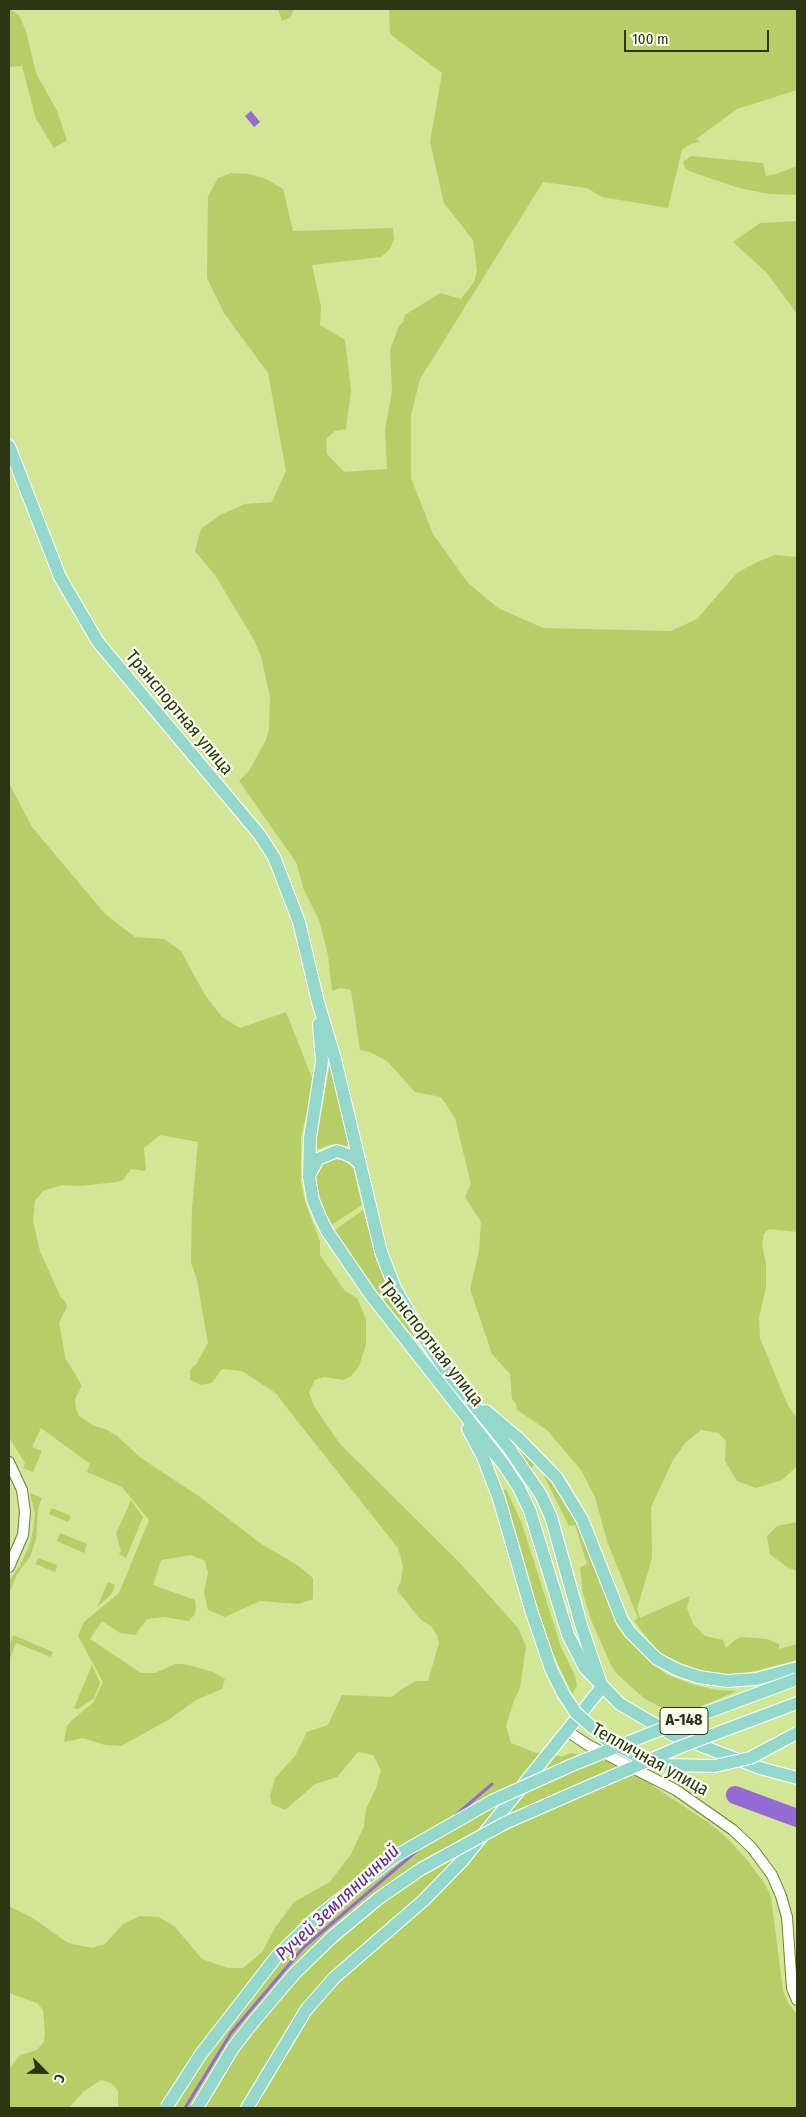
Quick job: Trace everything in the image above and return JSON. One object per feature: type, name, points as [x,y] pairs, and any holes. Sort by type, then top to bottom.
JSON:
[{"type":"main road","name":"Транспортная улица","points":[[9,446],[60,577],[78,611],[98,642],[259,834],[274,857],[299,922],[318,1002],[335,1059],[381,1252],[395,1288],[422,1335],[444,1368],[529,1475],[541,1495],[551,1517],[582,1628],[602,1687]]},
{"type":"main road","name":"Транспортная улица","points":[[318,1002],[322,1061],[310,1138],[309,1177],[313,1200],[331,1238],[370,1294],[520,1488],[530,1511],[568,1634],[585,1668],[620,1704],[673,1735],[752,1765],[797,1778]]},
{"type":"main road","points":[[309,1177],[318,1159],[337,1151],[354,1157],[360,1164]]},
{"type":"main road","points":[[467,1395],[518,1438],[557,1478],[582,1519],[622,1620],[630,1632],[657,1659],[678,1670],[699,1677],[727,1681],[756,1679],[797,1668]]},
{"type":"main road","points":[[456,1404],[483,1457],[499,1499],[531,1610],[551,1669],[564,1695],[576,1713],[608,1740],[646,1761],[667,1765],[714,1766],[750,1758],[797,1733]]},
{"type":"main road","name":"А-148","points":[[166,2108],[201,2054],[277,1956],[316,1918],[394,1856],[492,1801],[563,1769],[654,1732],[797,1679]]},
{"type":"main road","points":[[247,2108],[306,2010],[334,1978],[424,1900],[462,1861],[602,1687]]},
{"type":"main road","name":"А-148","points":[[197,2108],[233,2048],[294,1974],[332,1937],[379,1898],[421,1869],[505,1823],[680,1746],[797,1703]]},
{"type":"street","points":[[9,1462],[22,1490],[25,1512],[23,1535],[9,1567]]},
{"type":"street","name":"Тепличная улица","points":[[567,1731],[588,1745],[676,1790],[709,1811],[752,1848],[772,1875],[781,1896],[787,1917],[792,1988],[797,2000]]},
{"type":"green space","points":[[9,9],[19,15],[26,31],[36,73],[57,111],[67,140],[54,148],[36,119],[22,66],[9,67]]},
{"type":"green space","points":[[278,9],[294,9],[290,18],[282,21]]},
{"type":"green space","points":[[389,9],[797,9],[797,90],[737,109],[696,139],[700,142],[690,144],[682,150],[668,208],[602,197],[587,188],[543,182],[420,379],[411,415],[411,478],[433,534],[468,583],[498,608],[543,628],[671,631],[697,619],[737,573],[775,555],[797,557],[797,1232],[769,1229],[764,1234],[762,1245],[766,1264],[766,1288],[759,1317],[760,1338],[788,1406],[797,1418],[797,1466],[782,1480],[756,1488],[737,1481],[725,1461],[726,1441],[718,1433],[701,1430],[686,1442],[673,1460],[651,1507],[652,1558],[637,1609],[640,1618],[690,1596],[687,1608],[693,1624],[705,1636],[723,1640],[726,1648],[742,1637],[767,1639],[779,1644],[779,1649],[797,1644],[797,1660],[755,1671],[735,1675],[696,1672],[665,1657],[655,1648],[634,1621],[638,1618],[607,1541],[595,1497],[581,1470],[547,1430],[517,1410],[516,1404],[512,1399],[510,1374],[492,1354],[470,1289],[479,1251],[481,1222],[465,1197],[471,1184],[455,1118],[441,1097],[415,1092],[387,1061],[370,1052],[360,1050],[351,990],[340,988],[332,991],[328,955],[319,920],[304,890],[296,862],[239,781],[249,771],[266,740],[269,729],[270,697],[261,656],[253,638],[215,575],[195,551],[201,529],[220,515],[245,504],[272,502],[286,471],[268,373],[224,313],[207,278],[208,197],[218,178],[231,173],[249,174],[266,179],[283,189],[293,231],[393,228],[394,239],[390,249],[381,257],[312,265],[321,306],[320,325],[345,340],[351,390],[346,429],[335,431],[326,439],[327,454],[344,472],[387,469],[385,430],[392,391],[390,350],[399,326],[403,322],[405,315],[440,293],[461,299],[474,282],[477,270],[473,240],[444,203],[430,142],[442,73],[390,34]]},
{"type":"green space","points":[[691,156],[763,163],[766,176],[797,166],[797,195],[769,194],[739,188],[689,171],[685,168],[683,162]]},
{"type":"green space","points":[[797,221],[797,314],[767,273],[733,242],[760,223]]},
{"type":"green space","points":[[9,783],[32,827],[105,914],[135,937],[164,939],[181,951],[205,995],[222,1017],[240,1028],[286,1012],[314,1083],[301,1137],[301,1182],[305,1201],[320,1242],[320,1255],[345,1291],[357,1298],[366,1319],[366,1345],[359,1366],[351,1376],[344,1380],[324,1377],[315,1380],[309,1392],[314,1406],[340,1444],[460,1563],[518,1628],[526,1646],[520,1688],[506,1726],[511,1743],[536,1753],[548,1752],[561,1757],[571,1753],[614,1763],[652,1781],[653,1786],[709,1823],[727,1838],[749,1862],[766,1886],[771,1897],[783,1990],[787,2001],[797,2015],[797,2108],[118,2108],[118,2090],[111,2083],[101,2080],[83,2092],[69,2108],[9,2108],[9,2069],[20,2055],[37,2050],[44,2042],[45,2034],[43,2010],[37,2003],[9,1993],[9,1906],[31,1917],[68,1943],[92,1948],[105,1944],[123,1924],[140,1916],[159,1917],[175,1927],[202,1959],[228,1968],[243,1968],[262,1952],[275,1928],[294,1902],[330,1882],[351,1854],[364,1826],[366,1809],[376,1788],[381,1770],[373,1755],[358,1752],[337,1777],[315,1784],[285,1810],[272,1804],[270,1796],[275,1778],[295,1756],[307,1732],[328,1725],[342,1695],[392,1697],[416,1681],[428,1681],[439,1643],[437,1635],[431,1626],[420,1619],[397,1590],[401,1581],[403,1566],[398,1548],[277,1394],[242,1371],[222,1369],[212,1383],[201,1385],[190,1380],[190,1370],[197,1363],[208,1343],[197,1280],[191,1262],[192,1208],[198,1142],[160,1135],[144,1148],[146,1171],[131,1169],[123,1180],[117,1182],[79,1186],[62,1185],[43,1191],[35,1201],[33,1221],[40,1251],[67,1307],[59,1322],[65,1357],[82,1386],[75,1399],[76,1409],[79,1416],[94,1426],[105,1429],[117,1436],[141,1458],[200,1497],[260,1543],[297,1565],[313,1578],[313,1599],[299,1604],[260,1601],[225,1617],[208,1610],[204,1592],[208,1573],[205,1561],[191,1555],[161,1560],[153,1585],[195,1600],[196,1609],[189,1621],[164,1617],[147,1619],[135,1635],[120,1633],[102,1621],[90,1639],[141,1673],[155,1673],[175,1664],[184,1664],[213,1672],[225,1679],[222,1689],[196,1700],[168,1720],[121,1746],[105,1745],[83,1738],[64,1742],[67,1726],[93,1703],[103,1682],[78,1636],[84,1622],[119,1593],[149,1520],[122,1487],[87,1472],[90,1464],[41,1428],[32,1447],[42,1451],[33,1472],[23,1468],[25,1463],[9,1437]]},
{"type":"green space","points":[[330,1064],[349,1143],[347,1146],[336,1144],[318,1149],[316,1148],[317,1136]]},
{"type":"green space","points":[[333,1159],[343,1160],[353,1168],[362,1205],[330,1226],[320,1205],[314,1178],[318,1167]]},
{"type":"green space","points":[[363,1210],[379,1268],[420,1340],[419,1343],[377,1292],[332,1232]]},
{"type":"green space","points":[[510,1439],[537,1463],[530,1468]]},
{"type":"green space","points":[[550,1472],[567,1498],[651,1662],[666,1674],[691,1684],[716,1690],[737,1691],[678,1716],[645,1699],[617,1674],[611,1665],[592,1622],[583,1594],[580,1567],[587,1564],[575,1525],[569,1526],[544,1476]]},
{"type":"green space","points":[[506,1489],[522,1524],[561,1647],[575,1676],[577,1686],[572,1694],[550,1647],[499,1491]]},
{"type":"green space","points":[[30,1493],[42,1498],[38,1509],[36,1539],[30,1557],[17,1574],[9,1594],[9,1581],[19,1567],[29,1547],[33,1530],[35,1514]]},
{"type":"green space","points":[[131,1500],[143,1517],[126,1558],[119,1554],[121,1551],[116,1534]]},
{"type":"green space","points":[[52,1508],[71,1516],[68,1522],[49,1514]]},
{"type":"green space","points":[[797,1522],[797,1571],[787,1567],[770,1554],[767,1536],[777,1526]]},
{"type":"green space","points":[[60,1533],[87,1544],[84,1553],[57,1541]]},
{"type":"green space","points":[[38,1558],[57,1565],[55,1572],[36,1564]]},
{"type":"green space","points":[[108,1582],[115,1585],[111,1595],[97,1607]]},
{"type":"green space","points":[[13,1635],[53,1652],[51,1657],[16,1643],[9,1661],[9,1646]]},
{"type":"green space","points":[[92,1665],[100,1683],[94,1698],[78,1709],[74,1708]]},
{"type":"shaded area","points":[[251,111],[260,122],[254,127],[245,116]]},
{"type":"waterway","name":"Ручей Земляничный","points":[[456,1815],[492,1784]]},
{"type":"waterway","points":[[735,1795],[797,1818]]},
{"type":"waterway","name":"Ручей Земляничный","points":[[185,2108],[231,2033],[303,1948],[419,1849]]}]
